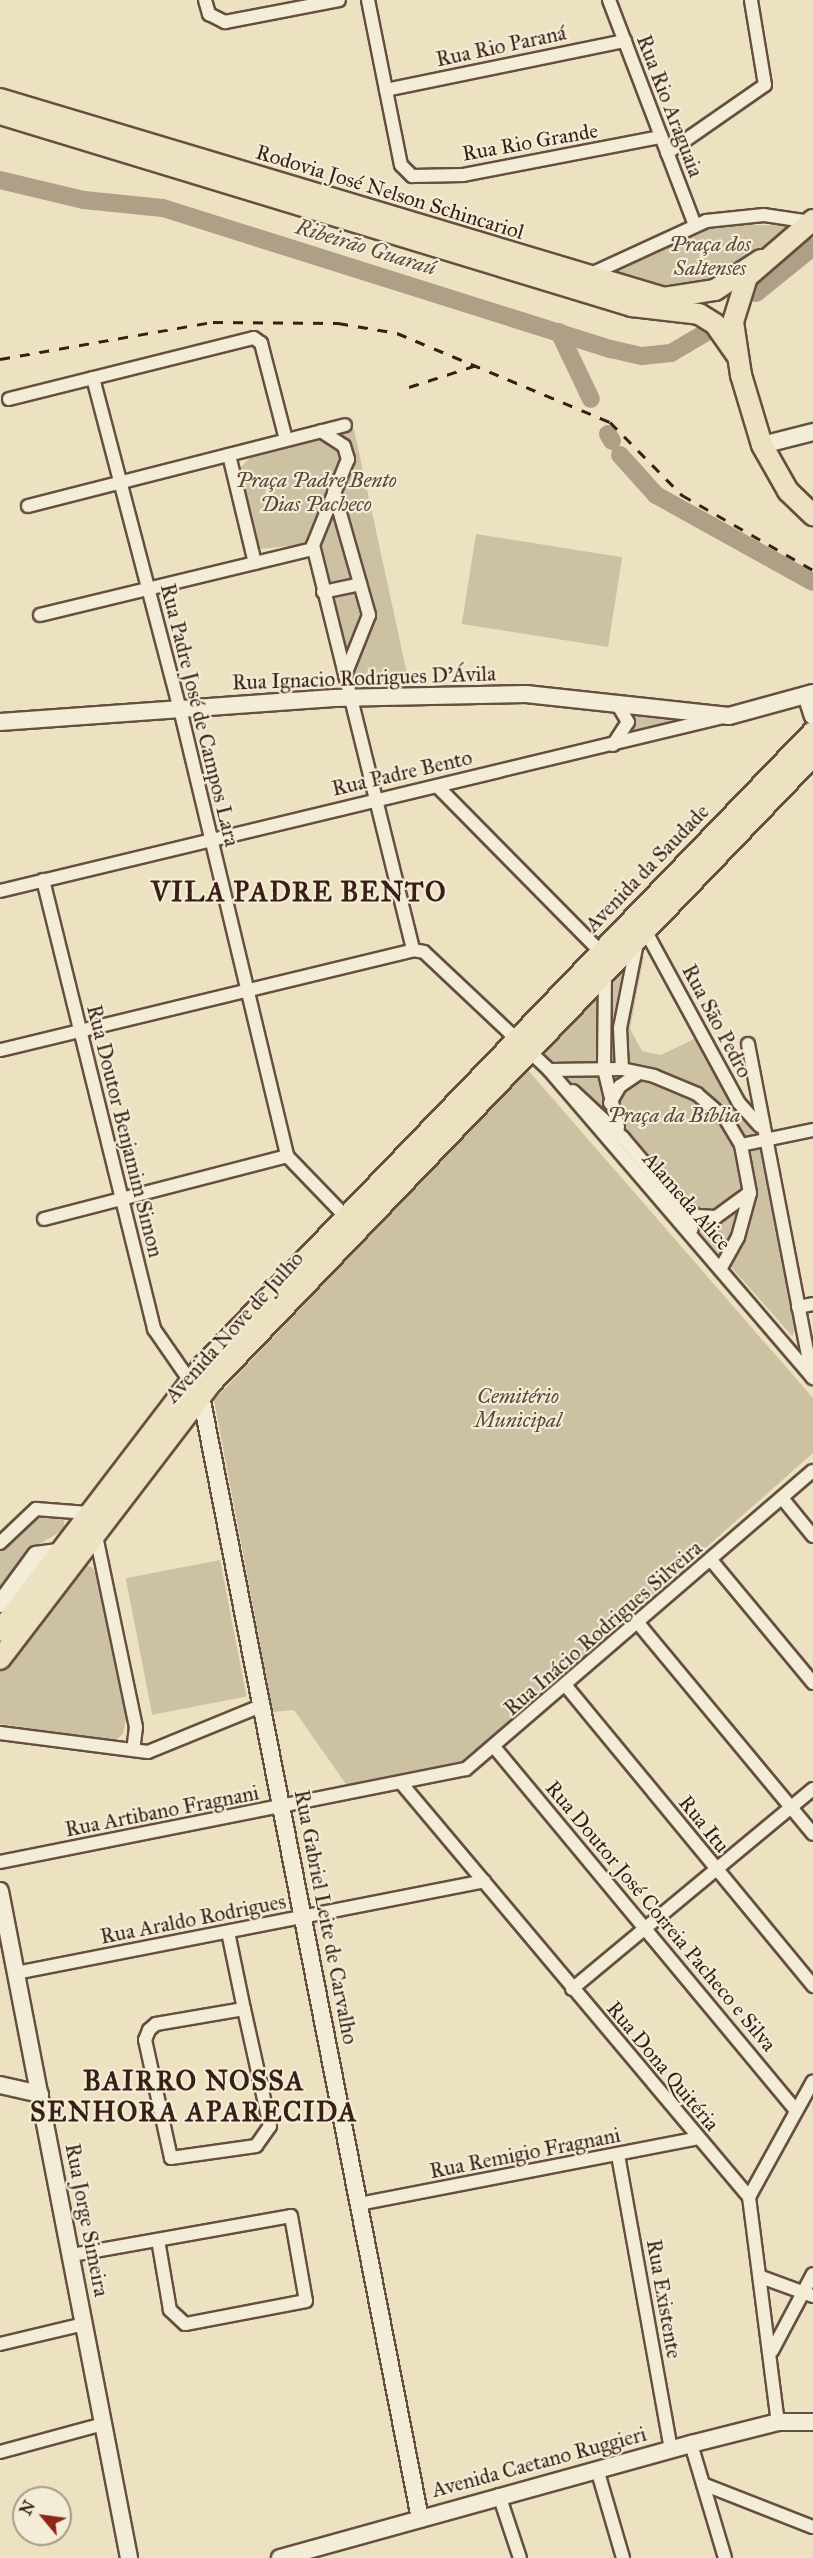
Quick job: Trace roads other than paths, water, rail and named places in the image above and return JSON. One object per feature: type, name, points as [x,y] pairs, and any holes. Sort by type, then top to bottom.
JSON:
[{"type":"main road","name":"Rodovia José Nelson Schincariol","points":[[0,99],[642,293],[684,298],[722,286],[812,222]]},
{"type":"main road","name":"Rodovia José Nelson Schincariol","points":[[0,114],[632,306],[699,314],[715,324],[736,354]]},
{"type":"main road","points":[[760,260],[735,303],[736,354],[762,445],[808,508]]},
{"type":"main road","name":"Avenida da Saudade","points":[[638,929],[813,732]]},
{"type":"main road","name":"Avenida da Saudade","points":[[523,1044],[600,951],[638,929],[813,756]]},
{"type":"main road","points":[[523,1044],[605,971],[606,955],[638,929]]},
{"type":"main road","name":"Avenida Nove de Julho","points":[[0,1659],[185,1415],[193,1391],[223,1346],[345,1216],[523,1044]]},
{"type":"main road","name":"Avenida Nove de Julho","points":[[0,1631],[88,1513],[195,1388],[523,1044]]},
{"type":"street","points":[[205,0],[209,14],[225,22],[339,0]]},
{"type":"street","points":[[368,0],[386,90]]},
{"type":"street","name":"Rua Rio Araguaia","points":[[609,0],[695,225]]},
{"type":"street","points":[[667,153],[765,85],[751,0]]},
{"type":"street","name":"Rua Rio Paraná","points":[[386,90],[625,41]]},
{"type":"street","name":"Rua Rio Grande","points":[[386,90],[406,172],[463,176],[661,137]]},
{"type":"street","points":[[584,276],[622,263],[695,225],[748,216],[812,222]]},
{"type":"street","points":[[9,399],[257,338],[286,440]]},
{"type":"street","name":"Rua Padre José de Campos Lara","points":[[93,378],[180,709],[287,1156]]},
{"type":"street","points":[[28,506],[345,425]]},
{"type":"street","points":[[1,1050],[413,950],[374,804],[345,675],[313,549],[348,453],[321,431]]},
{"type":"street","points":[[762,445],[813,432]]},
{"type":"street","points":[[229,455],[255,563]]},
{"type":"street","points":[[334,492],[369,615],[345,675]]},
{"type":"street","points":[[40,615],[313,549]]},
{"type":"street","points":[[323,592],[360,584]]},
{"type":"street","name":"Rua Ignacio Rodrigues D'Ávila","points":[[0,722],[350,698],[526,694],[729,716]]},
{"type":"street","points":[[809,694],[813,716]]},
{"type":"street","name":"Rua Padre Bento","points":[[0,891],[210,838],[374,804],[809,694]]},
{"type":"street","points":[[613,745],[628,722],[617,704]]},
{"type":"street","points":[[439,788],[600,951]]},
{"type":"street","name":"Rua Doutor Benjamim Simon","points":[[43,880],[154,1329],[195,1388]]},
{"type":"street","points":[[622,1069],[623,1004],[638,929]]},
{"type":"street","name":"Rua São Pedro","points":[[638,929],[739,1103],[761,1127]]},
{"type":"street","name":"Alameda Alice","points":[[413,950],[436,959],[549,1070],[813,1378]]},
{"type":"street","points":[[605,971],[604,1069],[610,1103],[623,1138]]},
{"type":"street","points":[[605,998],[623,1004]]},
{"type":"street","name":"Rua São Pedro","points":[[748,1044],[761,1127],[766,1140],[813,1378]]},
{"type":"street","points":[[549,1070],[622,1069],[639,1073],[697,1094],[725,1118],[741,1144],[750,1193],[738,1237],[720,1269]]},
{"type":"street","points":[[610,1103],[620,1086],[639,1073]]},
{"type":"street","points":[[559,1082],[595,1106],[679,1204],[697,1216],[716,1217],[750,1193]]},
{"type":"street","points":[[741,1144],[813,1130]]},
{"type":"street","points":[[44,1219],[287,1156],[345,1216]]},
{"type":"street","points":[[679,1204],[694,1238]]},
{"type":"street","points":[[798,1307],[813,1304]]},
{"type":"street","name":"Rua Gabriel Leite de Carvalho","points":[[195,1388],[261,1706],[420,2518]]},
{"type":"street","name":"Rua Inácio Rodrigues Silveira","points":[[402,1784],[466,1769],[495,1748],[813,1471]]},
{"type":"street","points":[[782,1498],[813,1536]]},
{"type":"street","points":[[0,1543],[36,1509],[88,1513]]},
{"type":"street","points":[[95,1531],[136,1727],[133,1750]]},
{"type":"street","points":[[0,1604],[36,1556],[58,1552]]},
{"type":"street","points":[[711,1560],[813,1683]]},
{"type":"street","points":[[638,1623],[813,1834]]},
{"type":"street","name":"Rua Itu","points":[[566,1686],[813,1986]]},
{"type":"street","points":[[0,1733],[133,1750],[161,1750],[261,1706]]},
{"type":"street","name":"Rua Doutor José Correia Pacheco e Silva","points":[[495,1748],[796,2110]]},
{"type":"street","name":"Rua Artibano Fragnani","points":[[0,1862],[402,1784]]},
{"type":"street","name":"Rua Dona Quitéria","points":[[402,1784],[749,2197]]},
{"type":"street","points":[[572,1989],[813,1790]]},
{"type":"street","name":"Rua Araldo Rodrigues","points":[[16,1973],[483,1881]]},
{"type":"street","name":"Rua Jorge Simeira","points":[[0,1891],[129,2558]]},
{"type":"street","points":[[228,1932],[270,2126],[266,2138],[256,2146],[171,2158],[145,2040],[149,2030],[156,2024],[244,2009]]},
{"type":"street","points":[[778,2422],[772,2351],[749,2197],[813,2081]]},
{"type":"street","points":[[0,2085],[40,2094]]},
{"type":"street","name":"Rua Remigio Fragnani","points":[[359,2204],[618,2156],[698,2138]]},
{"type":"street","name":"Rua Existente","points":[[618,2156],[671,2450]]},
{"type":"street","points":[[72,2256],[158,2240],[291,2216],[306,2301],[185,2324],[170,2310],[158,2240]]},
{"type":"street","points":[[772,2351],[807,2295],[813,2274]]},
{"type":"street","points":[[761,2277],[807,2295]]},
{"type":"street","points":[[0,2344],[84,2324]]},
{"type":"street","name":"Avenida Caetano Ruggieri","points":[[280,2558],[317,2553],[420,2518],[691,2444],[778,2422],[813,2422]]},
{"type":"street","points":[[0,2452],[103,2424]]},
{"type":"street","points":[[691,2444],[725,2558]]},
{"type":"street","points":[[597,2469],[623,2558]]},
{"type":"street","points":[[704,2484],[813,2527]]},
{"type":"street","points":[[499,2495],[520,2558]]},
{"type":"waterway","name":"Ribeirão Guaraú","points":[[0,180],[84,200],[163,208],[611,349],[642,356],[671,353],[710,330]]},
{"type":"waterway","name":"Ribeirão Guaraú","points":[[756,293],[813,247]]},
{"type":"waterway","points":[[559,332],[591,399]]},
{"type":"waterway","points":[[608,434],[612,441]]},
{"type":"waterway","points":[[620,455],[656,495],[813,582]]},
{"type":"railway","points":[[0,359],[213,322],[338,323],[397,333],[610,422],[682,495],[813,570]]},
{"type":"railway","points":[[409,387],[477,365]]},
{"type":"district","name":"VILA PADRE BENTO","points":[[299,892]]},
{"type":"district","name":"BAIRRO NOSSA SENHORA APARECIDA","points":[[194,2096]]},
{"type":"park label","name":"Praça dos Saltenses","points":[[710,256]]},
{"type":"park label","name":"Praça Padre Bento Dias Pacheco","points":[[316,492]]},
{"type":"park label","name":"Praça da Bíblia","points":[[674,1115]]},
{"type":"park label","name":"Cemitério Municipal","points":[[518,1408]]}]
